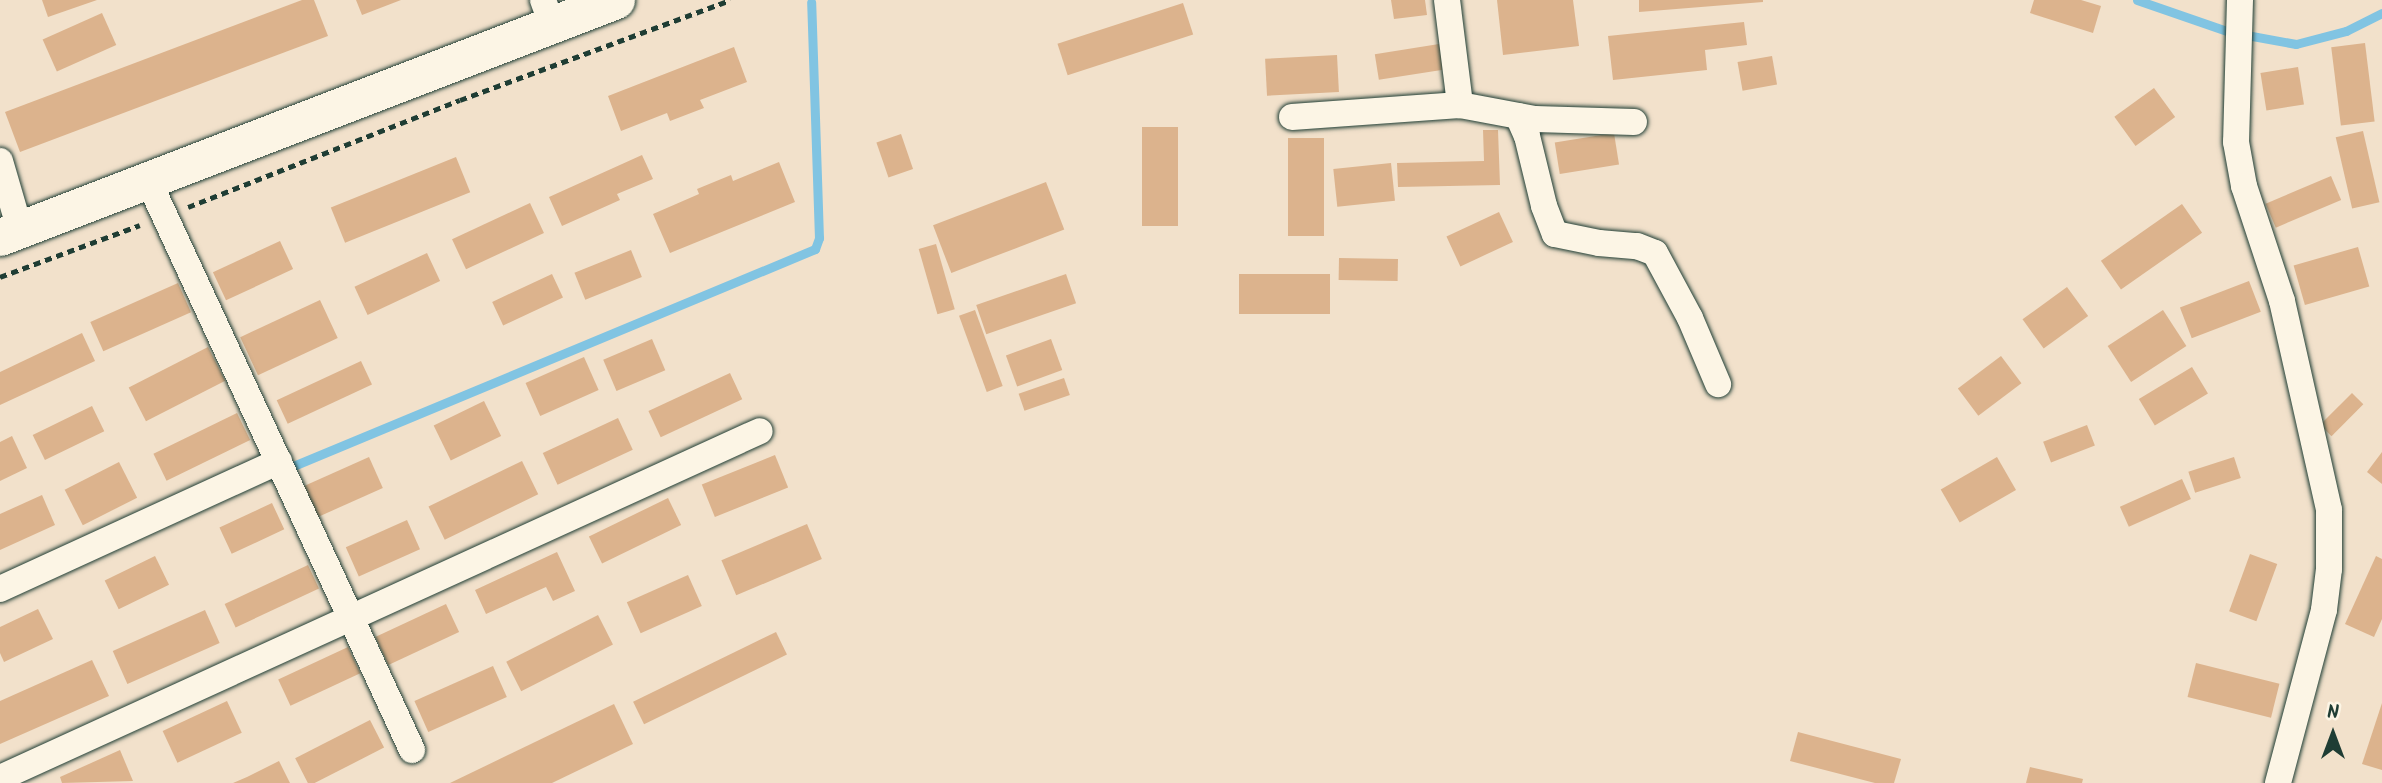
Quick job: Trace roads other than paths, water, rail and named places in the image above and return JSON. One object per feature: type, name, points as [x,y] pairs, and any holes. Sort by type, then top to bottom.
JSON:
[{"type":"main road","points":[[10,234],[149,182],[548,12],[615,0]]},
{"type":"street","points":[[1447,0],[1460,105]]},
{"type":"street","points":[[2240,0],[2236,142],[2244,186],[2282,301],[2329,509],[2329,569],[2325,610],[2278,783]]},
{"type":"street","points":[[1292,117],[1460,105],[1518,116],[1634,122]]},
{"type":"street","points":[[1518,116],[1527,136],[1544,206],[1555,234],[1578,241],[1637,246],[1655,253],[1684,306],[1718,384]]},
{"type":"street","points":[[0,161],[10,234]]},
{"type":"street","points":[[149,182],[412,751]]},
{"type":"street","points":[[0,778],[760,432]]},
{"type":"street","points":[[0,589],[279,461]]},
{"type":"waterway","points":[[2137,0],[2230,32],[2296,44],[2346,31],[2382,13]]},
{"type":"waterway","points":[[286,469],[815,249],[819,238],[811,2]]}]
